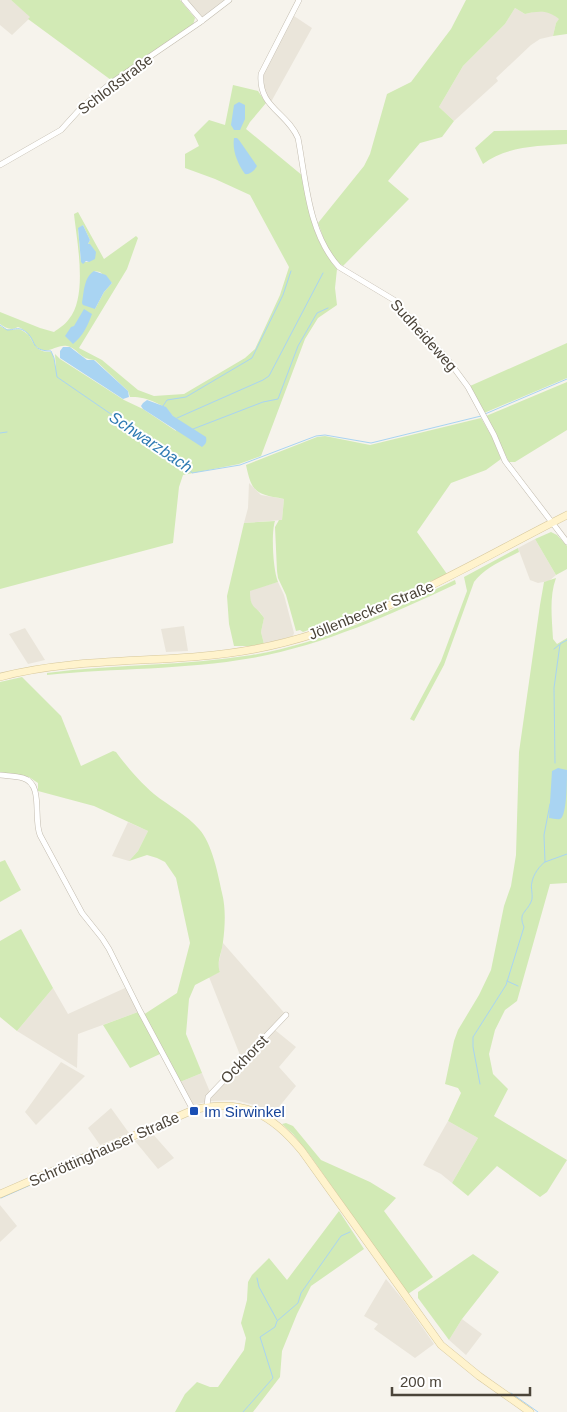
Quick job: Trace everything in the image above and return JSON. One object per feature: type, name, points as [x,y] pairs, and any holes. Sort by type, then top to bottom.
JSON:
[{"type":"main road","name":"Jöllenbecker Straße","points":[[0,677],[57,666],[223,654],[266,647],[297,639],[353,621],[419,593],[567,516]]},
{"type":"main road","name":"Schröttinghauser Straße","points":[[0,1194],[193,1110],[221,1105],[247,1109],[261,1114],[290,1136],[302,1151],[441,1345],[479,1376],[530,1412]]},
{"type":"street","points":[[184,0],[202,21]]},
{"type":"street","name":"Schloßstraße","points":[[0,165],[61,130],[86,104],[111,83],[230,0]]},
{"type":"street","name":"Sudheideweg","points":[[299,0],[261,74],[260,81],[263,94],[268,103],[290,124],[298,138],[317,232],[331,259],[400,304],[457,371],[483,414],[505,461],[567,542]]},
{"type":"street","points":[[0,775],[25,779],[33,785],[36,793],[37,824],[40,835],[82,913],[109,949],[193,1110]]},
{"type":"street","name":"Ockhorst","points":[[207,1106],[208,1097],[286,1014]]},
{"type":"shaded area","points":[[0,0],[11,0],[31,17],[12,35],[0,25]]},
{"type":"shaded area","points":[[187,0],[224,0],[202,17]]},
{"type":"shaded area","points":[[515,8],[525,14],[537,11],[549,12],[560,19],[556,23],[553,36],[540,39],[531,45],[496,78],[498,81],[454,121],[439,107],[463,66],[505,24]]},
{"type":"shaded area","points":[[294,16],[312,28],[271,102],[264,93],[263,75]]},
{"type":"shaded area","points":[[249,483],[261,495],[284,499],[282,520],[244,523],[248,508]]},
{"type":"shaded area","points":[[535,539],[556,575],[549,581],[538,583],[530,580],[518,548]]},
{"type":"shaded area","points":[[278,582],[284,595],[294,633],[293,636],[264,644],[261,632],[264,618],[260,612],[253,608],[250,590]]},
{"type":"shaded area","points":[[184,626],[188,651],[166,652],[161,629]]},
{"type":"shaded area","points":[[25,628],[45,660],[28,664],[9,634]]},
{"type":"shaded area","points":[[128,822],[148,831],[138,851],[129,861],[112,856]]},
{"type":"shaded area","points":[[223,943],[287,1016],[275,1030],[296,1047],[279,1067],[296,1086],[274,1113],[258,1106],[235,1100],[211,1101],[193,1105],[180,1082],[202,1073],[210,1092],[242,1060],[209,977],[220,972],[218,966]]},
{"type":"shaded area","points":[[53,988],[68,1014],[125,988],[138,1012],[78,1034],[77,1068],[17,1031]]},
{"type":"shaded area","points":[[61,1062],[85,1076],[36,1125],[25,1112]]},
{"type":"shaded area","points":[[111,1108],[129,1133],[100,1145],[88,1128]]},
{"type":"shaded area","points":[[448,1121],[478,1138],[452,1183],[441,1174],[423,1165]]},
{"type":"shaded area","points":[[152,1133],[174,1158],[158,1169],[135,1141]]},
{"type":"shaded area","points":[[0,1205],[17,1226],[0,1242]]},
{"type":"shaded area","points":[[386,1279],[434,1344],[415,1358],[374,1329],[378,1324],[364,1316]]},
{"type":"shaded area","points":[[462,1319],[482,1334],[466,1355],[449,1340]]},
{"type":"green space","points":[[11,0],[180,0],[195,18],[193,25],[111,80],[28,19],[30,17]]},
{"type":"green space","points":[[466,0],[567,0],[567,34],[553,36],[559,19],[551,14],[539,12],[525,14],[515,8],[505,24],[463,66],[439,107],[454,121],[442,137],[420,143],[388,181],[409,199],[343,266],[331,253],[318,223],[364,166],[370,154],[387,94],[411,82],[451,29]]},
{"type":"green space","points":[[233,85],[258,91],[266,103],[246,129],[303,176],[310,214],[317,236],[337,269],[335,288],[337,305],[318,318],[305,339],[261,456],[239,464],[183,475],[179,487],[173,543],[0,589],[0,326],[11,330],[21,330],[29,336],[23,329],[18,327],[13,329],[0,324],[0,312],[54,332],[64,325],[75,309],[80,283],[79,253],[74,214],[78,212],[104,259],[136,236],[138,238],[127,269],[79,348],[102,360],[138,390],[154,396],[184,394],[245,358],[255,349],[280,295],[289,267],[250,195],[185,168],[185,154],[199,146],[194,135],[209,120],[225,125]],"holes":[[[83,225],[90,240],[88,244],[89,262],[81,262],[78,229]],[[94,271],[100,272],[112,283],[104,292],[95,309]],[[67,346],[85,358],[95,360],[128,391],[130,397],[154,402],[169,411],[174,419],[176,431],[143,409],[124,400],[55,354],[56,369],[51,352],[40,350],[37,347],[46,350]]]},
{"type":"green space","points":[[567,130],[567,144],[534,146],[512,150],[483,164],[475,148],[494,131]]},
{"type":"green space","points":[[567,343],[567,378],[484,413],[470,386]]},
{"type":"green space","points":[[567,382],[567,430],[515,462],[509,462],[486,416]]},
{"type":"green space","points":[[481,418],[492,437],[501,459],[486,470],[451,483],[417,532],[447,574],[374,606],[303,632],[300,630],[296,631],[277,571],[275,527],[279,520],[282,520],[284,499],[268,496],[257,491],[248,475],[246,465],[317,437],[325,436],[370,445]]},
{"type":"green space","points":[[275,521],[273,552],[278,582],[250,591],[252,604],[264,618],[261,632],[264,644],[234,646],[229,624],[227,596],[244,523]]},
{"type":"green space","points":[[551,532],[557,535],[567,546],[567,569],[556,575],[535,539]]},
{"type":"green space","points":[[518,548],[519,552],[488,568],[474,582],[444,665],[414,721],[410,719],[441,661],[467,591],[464,577]]},
{"type":"green space","points":[[556,578],[552,600],[553,639],[557,644],[567,638],[567,883],[550,884],[517,1001],[505,1010],[495,1030],[489,1054],[493,1074],[508,1089],[494,1116],[567,1160],[547,1192],[540,1197],[497,1166],[468,1196],[452,1183],[478,1138],[448,1121],[461,1093],[458,1088],[445,1084],[458,1030],[479,995],[491,970],[504,906],[511,886],[516,855],[519,752],[540,605],[544,582]]},
{"type":"green space","points":[[455,580],[456,584],[381,618],[331,637],[279,652],[201,665],[47,675],[47,673],[73,670],[226,659],[279,650],[356,625]]},
{"type":"green space","points":[[22,677],[61,716],[81,766],[113,751],[116,752],[149,789],[194,824],[208,842],[223,899],[225,924],[219,961],[220,972],[195,985],[189,999],[186,1034],[202,1073],[180,1082],[143,1015],[177,993],[190,943],[176,878],[165,862],[147,855],[129,861],[138,851],[148,831],[94,806],[38,791],[38,783],[29,777],[0,773],[0,682]]},
{"type":"green space","points":[[5,860],[21,890],[0,902],[0,862]]},
{"type":"green space","points":[[21,929],[53,988],[17,1031],[0,1017],[0,941]]},
{"type":"green space","points":[[138,1012],[160,1054],[130,1068],[103,1025]]},
{"type":"green space","points":[[286,1123],[293,1126],[321,1160],[370,1182],[396,1198],[384,1211],[433,1277],[408,1294],[309,1154],[282,1124]]},
{"type":"green space","points":[[339,1211],[364,1249],[311,1286],[282,1351],[280,1377],[253,1412],[175,1412],[185,1394],[197,1382],[210,1387],[218,1387],[244,1350],[246,1338],[241,1323],[247,1300],[248,1282],[252,1275],[269,1258],[287,1280]]},
{"type":"green space","points":[[473,1254],[499,1272],[462,1319],[449,1340],[418,1298],[418,1292]]},
{"type":"water","points":[[239,102],[245,105],[245,119],[240,130],[234,130],[231,125],[234,105]]},
{"type":"water","points":[[234,138],[239,140],[257,166],[248,174],[245,174],[238,162],[234,148]]},
{"type":"water","points":[[83,225],[90,240],[88,244],[96,252],[95,259],[89,262],[86,261],[83,264],[81,262],[78,228]]},
{"type":"water","points":[[94,271],[106,275],[112,283],[104,292],[95,309],[82,303],[86,281]]},
{"type":"water","points":[[84,309],[92,314],[85,330],[73,344],[65,336],[71,327],[74,326]]},
{"type":"water","points":[[63,347],[70,347],[87,360],[94,360],[128,391],[129,397],[123,399],[60,358],[60,351]]},
{"type":"water","points":[[147,400],[166,407],[173,416],[206,437],[205,444],[202,447],[143,409],[141,406]]},
{"type":"water","points":[[558,768],[567,770],[564,812],[560,819],[549,818],[552,771]]},
{"type":"waterway","points":[[163,406],[167,400],[186,397],[252,358],[283,295],[291,271]]},
{"type":"waterway","points":[[177,418],[269,376],[323,273]]},
{"type":"waterway","points":[[193,429],[263,402],[278,399],[298,346],[317,313],[328,308]]},
{"type":"waterway","name":"Schwarzbach","points":[[0,325],[7,330],[21,329],[28,333],[39,349],[51,351],[57,377],[188,467],[192,473],[240,465],[316,436],[325,435],[371,443],[481,416]]},
{"type":"waterway","name":"Schwarzbach","points":[[485,414],[567,379]]},
{"type":"waterway","points":[[0,433],[7,432]]},
{"type":"waterway","points":[[555,763],[554,688],[560,644],[567,640]]},
{"type":"waterway","points":[[554,649],[559,645]]},
{"type":"waterway","points":[[550,804],[544,835],[545,862],[567,854]]},
{"type":"waterway","points":[[480,1084],[473,1037],[506,985],[524,927],[522,916],[532,900],[533,879],[541,865],[545,862]]},
{"type":"waterway","points":[[507,981],[518,986]]},
{"type":"waterway","points":[[62,1163],[97,1148]]},
{"type":"waterway","points":[[1,1198],[89,1159]]},
{"type":"waterway","points":[[243,1412],[273,1378],[260,1337],[275,1327],[277,1321],[298,1303],[301,1293],[341,1236],[350,1232]]},
{"type":"waterway","points":[[257,1278],[259,1287],[277,1320]]},
{"type":"waterway","points":[[511,1393],[538,1412]]},
{"type":"place","name":"Im Sirwinkel","points":[[194,1111]]}]
